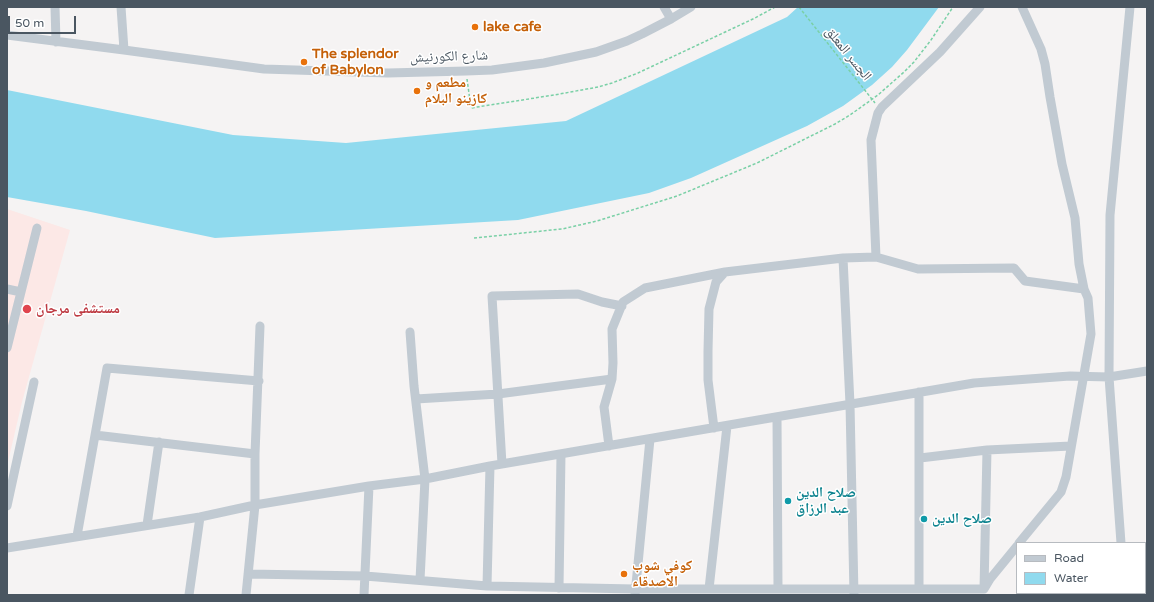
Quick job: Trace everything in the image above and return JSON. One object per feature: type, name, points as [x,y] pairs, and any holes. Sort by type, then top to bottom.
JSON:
[{"type":"street","points":[[55,7],[56,42]]},
{"type":"street","points":[[121,7],[124,50]]},
{"type":"street","points":[[664,7],[671,19]]},
{"type":"street","name":"شارع الكورنيش","points":[[7,36],[264,69],[388,73],[466,71],[531,65],[596,52],[627,41],[671,19],[691,7]]},
{"type":"street","points":[[876,257],[871,140],[878,113],[882,107],[940,52],[980,7]]},
{"type":"street","points":[[1020,542],[1061,492],[1066,477],[1090,334],[1088,298],[1084,289],[1079,264],[1075,218],[1062,164],[1045,64],[1041,49],[1022,7]]},
{"type":"street","points":[[1121,542],[1109,377],[1110,215],[1130,7]]},
{"type":"street","points":[[7,348],[37,228]]},
{"type":"street","points":[[609,446],[604,407],[612,379],[612,329],[623,302],[645,288],[725,272],[843,258],[876,257],[918,269],[1014,268],[1025,281],[1084,289]]},
{"type":"street","points":[[843,258],[850,404],[854,592]]},
{"type":"street","points":[[714,428],[708,380],[709,309],[716,282],[725,272]]},
{"type":"street","points":[[7,289],[21,292]]},
{"type":"street","points":[[502,464],[492,296],[578,294],[602,302],[622,306]]},
{"type":"street","points":[[246,595],[255,505],[255,454],[260,326]]},
{"type":"street","points":[[410,332],[416,399],[426,479],[420,580]]},
{"type":"street","points":[[77,536],[107,368],[259,381]]},
{"type":"street","points":[[7,548],[200,517],[255,505],[368,486],[426,479],[490,466],[974,383],[1070,376],[1109,377],[1147,371]]},
{"type":"street","points":[[416,399],[498,394],[612,379]]},
{"type":"street","points":[[7,506],[34,382]]},
{"type":"street","points":[[919,392],[919,589]]},
{"type":"street","points":[[777,417],[778,589]]},
{"type":"street","points":[[709,589],[727,426]]},
{"type":"street","points":[[95,436],[255,454]]},
{"type":"street","points":[[635,592],[650,439]]},
{"type":"street","points":[[147,525],[159,442]]},
{"type":"street","points":[[920,458],[987,450],[1071,446]]},
{"type":"street","points":[[982,592],[987,450]]},
{"type":"street","points":[[559,588],[561,454]]},
{"type":"street","points":[[487,586],[490,466]]},
{"type":"street","points":[[364,595],[368,486]]},
{"type":"street","points":[[189,595],[200,517]]},
{"type":"street","points":[[982,592],[990,579],[1016,547]]},
{"type":"street","points":[[248,574],[365,576],[487,586],[635,592],[709,589],[778,589],[854,592],[919,589],[982,592]]},
{"type":"path","points":[[466,71],[471,108],[584,90],[612,83],[638,73],[755,18],[775,7]]},
{"type":"path","name":"الجسر المعلق","points":[[799,7],[868,94]]},
{"type":"path","points":[[474,238],[544,231],[597,221],[677,196],[757,163],[835,124],[878,95],[914,62],[953,7]]},
{"type":"shaded area","name":"مستشفى مرجان","points":[[7,209],[70,230],[22,402],[7,466]]},
{"type":"water","points":[[798,7],[939,7],[907,50],[892,67],[872,85],[843,106],[807,126],[691,178],[649,193],[518,220],[215,238],[86,211],[7,197],[7,90],[233,135],[346,143],[566,121],[787,17]]},
{"type":"place","name":"lake cafe","points":[[475,27]]},
{"type":"place","name":"The splendor of Babylon","points":[[304,62]]},
{"type":"place","name":"مطعم و كازينو البلام","points":[[417,91]]},
{"type":"place","name":"مستشفى مرجان","points":[[27,309]]},
{"type":"place","name":"صلاح الدين عبد الرزاق","points":[[788,501]]},
{"type":"place","name":"صلاح الدين","points":[[924,519]]},
{"type":"place","name":"كوفي شوب الاصدقاء","points":[[624,574]]}]
